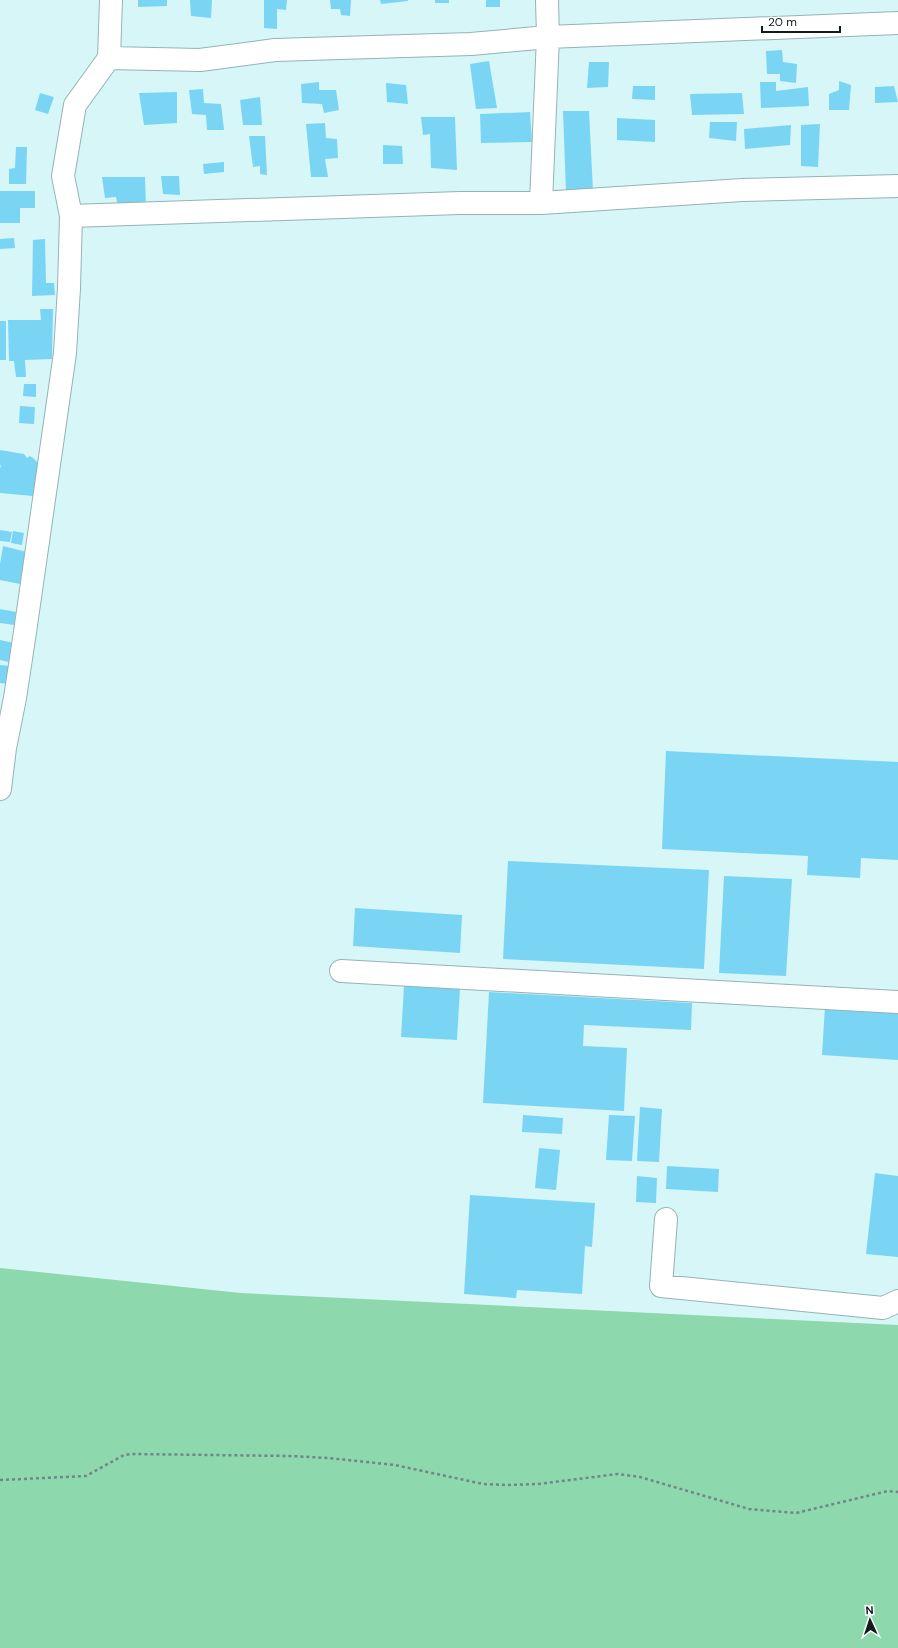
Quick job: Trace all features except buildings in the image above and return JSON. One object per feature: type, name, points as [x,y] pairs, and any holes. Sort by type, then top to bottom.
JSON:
[{"type":"street","points":[[0,789],[2,748],[15,698],[65,353],[72,216],[63,176],[76,105],[109,58],[111,0]]},
{"type":"street","points":[[541,203],[548,37],[547,0]]},
{"type":"street","points":[[109,58],[200,60],[275,50],[471,44],[548,37],[898,23]]},
{"type":"street","points":[[72,216],[460,203],[541,203],[742,190],[898,186]]},
{"type":"street","points":[[341,971],[898,1002]]},
{"type":"street","points":[[666,1219],[661,1286],[882,1308],[898,1301]]},
{"type":"path","points":[[0,1480],[86,1476],[124,1455],[187,1454],[328,1458],[395,1465],[483,1484],[506,1485],[544,1483],[618,1474],[660,1482],[750,1509],[783,1513],[796,1512],[888,1491],[898,1492]]},
{"type":"green space","points":[[0,1268],[241,1293],[898,1325],[898,1648],[0,1648]]}]
